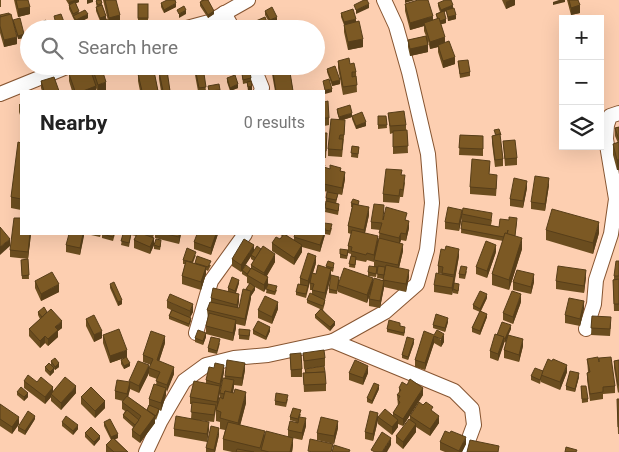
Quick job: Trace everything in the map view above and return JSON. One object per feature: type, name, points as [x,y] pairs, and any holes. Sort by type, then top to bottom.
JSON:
[{"type":"street","points":[[212,20],[248,0]]},
{"type":"street","points":[[146,452],[160,422],[184,381],[206,365],[234,358],[268,355],[332,341],[385,312],[417,284],[427,250],[432,203],[428,154],[404,53],[396,26],[384,0]]},
{"type":"street","points":[[224,13],[228,20]]},
{"type":"street","points":[[0,94],[47,75]]},
{"type":"street","points":[[257,75],[262,90]]},
{"type":"street","points":[[586,329],[594,304],[596,280],[611,234],[616,199],[606,139],[607,124],[610,116],[619,113]]},
{"type":"street","points":[[196,333],[211,281],[244,235]]},
{"type":"street","points":[[332,341],[454,391],[472,409],[474,426],[464,452]]},
{"type":"building","points":[[16,0],[28,0],[30,7],[18,9]]},
{"type":"building","points":[[97,0],[101,0],[102,3],[98,5]]},
{"type":"building","points":[[105,0],[116,0],[120,15],[109,18]]},
{"type":"building","points":[[167,0],[175,0],[176,3],[164,10],[161,3]]},
{"type":"building","points":[[208,0],[214,11],[208,15],[200,2]]},
{"type":"building","points":[[367,0],[369,4],[356,10],[354,5]]},
{"type":"building","points":[[418,0],[428,0],[433,16],[410,23],[405,4]]},
{"type":"building","points":[[451,0],[453,5],[441,10],[438,3]]},
{"type":"building","points":[[569,0],[578,0],[580,5],[571,8]]},
{"type":"building","points":[[75,2],[79,11],[73,14],[69,5]]},
{"type":"building","points":[[138,4],[148,4],[148,18],[138,18]]},
{"type":"building","points":[[102,5],[106,16],[100,18],[96,7]]},
{"type":"building","points":[[184,6],[186,10],[179,14],[177,10]]},
{"type":"building","points":[[272,7],[277,17],[270,20],[265,11]]},
{"type":"building","points":[[454,8],[456,15],[448,17],[446,10]]},
{"type":"building","points":[[353,9],[356,19],[344,22],[341,13]]},
{"type":"building","points":[[85,10],[88,14],[76,20],[73,16]]},
{"type":"building","points":[[444,11],[446,19],[440,21],[436,14]]},
{"type":"building","points":[[9,13],[10,15],[1,17],[0,15]]},
{"type":"building","points":[[11,14],[17,37],[4,40],[0,26],[0,17]]},
{"type":"building","points":[[61,14],[63,20],[55,20],[54,16]]},
{"type":"building","points":[[20,18],[20,35],[18,36],[13,20]]},
{"type":"building","points":[[439,18],[445,37],[430,42],[424,23]]},
{"type":"building","points":[[359,21],[363,39],[348,42],[344,25]]},
{"type":"building","points":[[426,36],[428,45],[410,49],[408,40]]},
{"type":"building","points":[[449,41],[455,57],[443,61],[438,45]]},
{"type":"building","points":[[349,58],[350,64],[354,63],[356,72],[352,72],[352,77],[356,76],[357,85],[343,87],[338,61]]},
{"type":"building","points":[[468,60],[470,72],[460,74],[458,61]]},
{"type":"building","points":[[335,66],[340,80],[332,82],[327,69]]},
{"type":"building","points":[[69,75],[92,75],[96,86],[86,90],[75,90]]},
{"type":"building","points":[[95,75],[104,75],[106,82],[98,85]]},
{"type":"building","points":[[138,75],[155,75],[158,90],[142,90]]},
{"type":"building","points":[[160,75],[168,75],[170,90],[163,90]]},
{"type":"building","points":[[196,75],[204,75],[206,87],[199,88]]},
{"type":"building","points":[[235,75],[238,84],[230,88],[227,78]]},
{"type":"building","points":[[242,75],[250,75],[251,78],[243,80]]},
{"type":"building","points":[[273,75],[290,75],[293,90],[276,90]]},
{"type":"building","points":[[54,77],[59,90],[44,90],[41,81]]},
{"type":"building","points":[[329,79],[332,89],[325,90],[323,81]]},
{"type":"building","points":[[251,81],[252,86],[248,87],[247,82]]},
{"type":"building","points":[[219,84],[220,90],[209,90],[208,86]]},
{"type":"building","points":[[328,101],[329,118],[325,118],[325,102]]},
{"type":"building","points":[[350,105],[352,113],[339,117],[337,109]]},
{"type":"building","points":[[404,111],[406,125],[390,126],[388,113]]},
{"type":"building","points":[[362,112],[366,122],[356,126],[352,116]]},
{"type":"building","points":[[378,116],[386,116],[387,125],[378,125]]},
{"type":"building","points":[[331,119],[345,120],[344,135],[340,135],[339,139],[343,139],[342,150],[328,149]]},
{"type":"building","points":[[619,127],[619,140],[615,128]]},
{"type":"building","points":[[499,129],[501,135],[496,135],[494,130]]},
{"type":"building","points":[[407,130],[408,146],[393,147],[393,131]]},
{"type":"building","points":[[325,133],[327,133],[326,151]]},
{"type":"building","points":[[500,134],[503,159],[495,160],[492,136]]},
{"type":"building","points":[[460,135],[483,136],[483,149],[459,148]]},
{"type":"building","points":[[515,140],[517,158],[505,159],[503,141]]},
{"type":"building","points":[[18,142],[20,143],[20,199],[11,197]]},
{"type":"building","points":[[619,142],[619,159],[617,160],[613,144]]},
{"type":"building","points":[[352,146],[359,147],[358,154],[351,153]]},
{"type":"building","points":[[472,159],[490,161],[489,174],[497,175],[496,189],[470,187]]},
{"type":"building","points":[[330,165],[341,168],[340,171],[345,172],[342,188],[325,184],[325,167],[330,169]]},
{"type":"building","points":[[386,169],[402,170],[401,175],[405,175],[403,190],[400,189],[399,196],[383,194]]},
{"type":"building","points":[[535,176],[549,178],[545,204],[531,202]]},
{"type":"building","points":[[514,178],[527,181],[523,201],[510,199]]},
{"type":"building","points":[[327,192],[338,194],[336,200],[326,198]]},
{"type":"building","points":[[353,199],[359,201],[358,205],[351,203]]},
{"type":"building","points":[[326,201],[339,204],[338,211],[325,208]]},
{"type":"building","points":[[353,204],[369,207],[364,230],[348,226]]},
{"type":"building","points":[[374,204],[384,205],[383,220],[386,207],[407,213],[405,220],[409,221],[406,234],[401,233],[399,238],[379,233],[382,223],[371,222]]},
{"type":"building","points":[[448,207],[462,210],[459,224],[445,222]]},
{"type":"building","points":[[463,208],[492,213],[491,220],[462,214]]},
{"type":"building","points":[[552,209],[599,222],[593,243],[546,230]]},
{"type":"building","points":[[509,217],[517,218],[515,236],[505,233],[504,237],[461,229],[462,221],[499,227],[500,219],[509,220]]},
{"type":"building","points":[[14,218],[20,218],[20,235],[30,235],[28,252],[10,250]]},
{"type":"building","points":[[325,223],[332,224],[330,231],[325,230]]},
{"type":"building","points":[[0,227],[10,239],[0,247]]},
{"type":"building","points":[[352,230],[378,236],[374,255],[351,251],[352,247],[348,246]]},
{"type":"building","points":[[505,233],[522,238],[509,280],[492,274]]},
{"type":"building","points":[[69,235],[83,235],[80,248],[66,245]]},
{"type":"building","points":[[123,235],[131,235],[129,243],[121,241]]},
{"type":"building","points":[[136,235],[146,235],[154,238],[150,247],[134,240]]},
{"type":"building","points":[[197,235],[216,235],[211,248],[194,242]]},
{"type":"building","points":[[286,235],[302,245],[294,258],[272,243],[276,237],[280,239]]},
{"type":"building","points":[[295,235],[324,235],[320,245],[294,237]]},
{"type":"building","points":[[379,238],[403,244],[398,265],[374,260]]},
{"type":"building","points":[[156,239],[161,240],[160,247],[154,245]]},
{"type":"building","points":[[244,239],[254,245],[241,265],[232,259]]},
{"type":"building","points":[[486,241],[496,245],[487,271],[476,267]]},
{"type":"building","points":[[257,246],[261,249],[256,258],[251,255]]},
{"type":"building","points":[[263,246],[275,254],[264,273],[251,265]]},
{"type":"building","points":[[446,246],[459,249],[454,275],[442,273],[443,267],[438,266],[441,249],[445,250]]},
{"type":"building","points":[[187,248],[196,252],[192,262],[183,260]]},
{"type":"building","points":[[340,249],[348,250],[347,256],[340,254]]},
{"type":"building","points":[[308,253],[316,256],[308,281],[300,278]]},
{"type":"building","points":[[197,256],[211,261],[208,267],[195,263]]},
{"type":"building","points":[[351,256],[356,257],[355,265],[349,264]]},
{"type":"building","points":[[28,259],[29,275],[22,276],[21,260]]},
{"type":"building","points":[[186,261],[206,267],[201,282],[182,276]]},
{"type":"building","points":[[328,261],[334,263],[333,268],[326,266]]},
{"type":"building","points":[[616,261],[619,261],[619,276],[614,276]]},
{"type":"building","points":[[246,265],[251,269],[247,274],[242,270]]},
{"type":"building","points":[[318,265],[331,269],[325,293],[312,290],[314,284],[310,283],[312,273],[316,274]]},
{"type":"building","points":[[386,265],[409,270],[406,284],[383,280]]},
{"type":"building","points":[[369,266],[377,267],[376,274],[368,272]]},
{"type":"building","points":[[378,266],[385,267],[384,275],[377,274]]},
{"type":"building","points":[[461,266],[467,267],[465,275],[459,274]]},
{"type":"building","points":[[558,266],[586,270],[584,286],[556,281]]},
{"type":"building","points":[[251,268],[268,277],[264,285],[247,275]]},
{"type":"building","points":[[344,268],[373,278],[367,295],[338,285]]},
{"type":"building","points":[[517,270],[534,274],[531,287],[513,282]]},
{"type":"building","points":[[52,272],[59,284],[41,294],[35,281]]},
{"type":"building","points":[[436,273],[454,277],[452,288],[434,285]]},
{"type":"building","points":[[331,275],[339,277],[337,291],[329,289]]},
{"type":"building","points":[[232,277],[239,280],[235,291],[228,288]]},
{"type":"building","points":[[374,278],[384,281],[380,301],[369,299]]},
{"type":"building","points":[[619,279],[619,304],[614,304],[613,280]]},
{"type":"building","points":[[114,282],[122,300],[118,302],[110,284]]},
{"type":"building","points":[[250,283],[255,287],[251,292],[246,289]]},
{"type":"building","points":[[454,283],[459,284],[458,291],[453,289]]},
{"type":"building","points":[[268,284],[277,286],[275,292],[266,289]]},
{"type":"building","points":[[298,284],[308,286],[306,294],[296,292]]},
{"type":"building","points":[[213,288],[239,294],[237,305],[211,298]]},
{"type":"building","points":[[243,289],[251,291],[245,319],[207,310],[210,302],[239,308]]},
{"type":"building","points":[[480,291],[487,294],[480,309],[473,305]]},
{"type":"building","points":[[512,291],[521,294],[513,317],[503,313]]},
{"type":"building","points":[[310,293],[325,300],[323,306],[307,300]]},
{"type":"building","points":[[170,294],[193,304],[190,311],[167,301]]},
{"type":"building","points":[[265,296],[278,302],[272,317],[258,310]]},
{"type":"building","points":[[569,298],[584,301],[580,319],[565,315]]},
{"type":"building","points":[[44,307],[47,312],[42,317],[38,312]]},
{"type":"building","points":[[51,309],[62,321],[55,327],[58,330],[48,339],[45,336],[40,341],[29,329]]},
{"type":"building","points":[[321,309],[335,322],[330,327],[315,315]]},
{"type":"building","points":[[172,310],[191,318],[189,324],[169,316]]},
{"type":"building","points":[[480,311],[487,314],[480,331],[472,328]]},
{"type":"building","points":[[209,313],[236,320],[233,333],[206,326]]},
{"type":"building","points":[[436,314],[448,318],[445,328],[433,325]]},
{"type":"building","points":[[94,315],[102,331],[94,335],[86,319]]},
{"type":"building","points":[[592,316],[611,317],[610,329],[591,328]]},
{"type":"building","points":[[389,320],[400,323],[400,326],[405,327],[404,333],[387,329]]},
{"type":"building","points":[[258,321],[270,327],[266,337],[253,330]]},
{"type":"building","points":[[502,322],[511,325],[505,339],[497,335]]},
{"type":"building","points":[[119,329],[127,350],[110,356],[103,335]]},
{"type":"building","points":[[239,329],[250,330],[249,336],[239,335]]},
{"type":"building","points":[[198,330],[206,333],[203,341],[195,338]]},
{"type":"building","points":[[437,330],[444,334],[441,339],[434,336],[425,363],[415,360],[424,331],[434,335]]},
{"type":"building","points":[[151,331],[165,336],[157,360],[174,367],[167,385],[156,381],[160,372],[149,368],[153,359],[143,355]]},
{"type":"building","points":[[495,334],[504,337],[498,354],[490,351]]},
{"type":"building","points":[[508,335],[523,339],[519,355],[504,350]]},
{"type":"building","points":[[211,337],[220,339],[217,351],[208,348]]},
{"type":"building","points":[[407,337],[414,339],[408,357],[402,355]]},
{"type":"building","points":[[324,350],[325,358],[304,361],[303,353]]},
{"type":"building","points":[[301,353],[302,369],[291,370],[290,354]]},
{"type":"building","points":[[126,357],[130,363],[124,366],[121,360]]},
{"type":"building","points":[[598,357],[599,362],[599,358],[611,357],[615,386],[603,387],[603,392],[590,394],[587,373],[590,372],[587,359]]},
{"type":"building","points":[[55,358],[59,363],[55,367],[51,361]]},
{"type":"building","points":[[548,359],[552,361],[553,359],[567,365],[560,382],[541,375]]},
{"type":"building","points":[[227,360],[245,363],[242,378],[225,376]]},
{"type":"building","points":[[355,360],[368,366],[363,378],[349,373]]},
{"type":"building","points":[[619,360],[619,385],[618,385],[614,361]]},
{"type":"building","points":[[138,361],[149,365],[139,386],[129,381]]},
{"type":"building","points":[[49,363],[54,368],[50,372],[45,367]]},
{"type":"building","points":[[215,363],[224,365],[220,384],[206,380],[209,367],[214,368]]},
{"type":"building","points":[[324,366],[325,372],[306,373],[305,369]]},
{"type":"building","points":[[535,368],[543,371],[540,380],[531,376]]},
{"type":"building","points":[[570,371],[579,373],[575,389],[566,386]]},
{"type":"building","points":[[325,372],[326,384],[304,385],[303,373]]},
{"type":"building","points":[[28,375],[37,382],[41,377],[53,387],[45,397],[24,381]]},
{"type":"building","points":[[65,377],[76,386],[61,403],[51,394]]},
{"type":"building","points":[[223,378],[234,380],[231,393],[225,391],[224,394],[220,393]]},
{"type":"building","points":[[410,379],[423,388],[403,419],[393,413],[400,402],[398,400],[400,396],[397,395],[401,390],[399,388],[402,382],[407,385]]},
{"type":"building","points":[[117,380],[130,382],[127,394],[115,391]]},
{"type":"building","points":[[194,381],[220,386],[217,402],[190,397]]},
{"type":"building","points":[[374,383],[379,385],[372,401],[367,398]]},
{"type":"building","points":[[154,384],[166,388],[161,403],[149,399]]},
{"type":"building","points":[[581,386],[586,386],[588,399],[582,399]]},
{"type":"building","points":[[21,387],[28,393],[24,397],[17,392]]},
{"type":"building","points":[[91,387],[105,401],[95,411],[81,397]]},
{"type":"building","points":[[235,389],[246,392],[238,423],[220,418],[221,412],[216,410],[220,397],[223,399],[225,391],[234,393]]},
{"type":"building","points":[[276,393],[288,395],[286,403],[275,401]]},
{"type":"building","points":[[127,396],[155,416],[140,436],[132,430],[141,416],[122,402]]},
{"type":"building","points":[[617,399],[619,399],[619,427],[618,427]]},
{"type":"building","points":[[192,402],[216,405],[214,415],[191,412]]},
{"type":"building","points":[[419,402],[423,405],[426,402],[433,407],[431,410],[439,416],[430,429],[410,416]]},
{"type":"building","points":[[0,404],[19,417],[12,427],[0,419]]},
{"type":"building","points":[[149,405],[159,409],[156,416],[147,410]]},
{"type":"building","points":[[293,408],[301,410],[298,419],[290,417]]},
{"type":"building","points":[[385,409],[398,420],[392,427],[378,417]]},
{"type":"building","points":[[127,410],[139,420],[135,425],[123,415]]},
{"type":"building","points":[[28,411],[35,416],[25,431],[18,427]]},
{"type":"building","points":[[370,411],[378,413],[373,434],[365,432]]},
{"type":"building","points":[[66,416],[78,425],[73,431],[62,422]]},
{"type":"building","points":[[176,416],[209,422],[207,434],[174,429]]},
{"type":"building","points":[[299,417],[306,418],[302,433],[288,430],[290,421],[298,423]]},
{"type":"building","points":[[321,417],[338,421],[334,436],[317,433]]},
{"type":"building","points":[[110,419],[118,434],[111,437],[104,422]]},
{"type":"building","points":[[409,419],[416,424],[403,442],[396,436]]},
{"type":"building","points":[[228,422],[265,431],[260,448],[223,439]]},
{"type":"building","points":[[211,426],[219,428],[214,450],[206,448]]},
{"type":"building","points":[[91,427],[100,436],[94,442],[85,433]]},
{"type":"building","points":[[266,431],[293,438],[290,452],[261,450]]},
{"type":"building","points":[[445,431],[450,433],[451,431],[466,437],[459,451],[440,442]]},
{"type":"building","points":[[382,432],[391,438],[382,452],[375,452],[371,450]]},
{"type":"building","points":[[113,438],[128,452],[114,452],[106,445]]},
{"type":"building","points":[[310,439],[333,444],[331,452],[308,451]]},
{"type":"building","points":[[470,440],[499,446],[498,452],[467,452]]},
{"type":"building","points":[[334,445],[350,450],[349,452],[332,452]]},
{"type":"building","points":[[566,447],[577,450],[576,452],[565,452]]},
{"type":"building","points":[[237,449],[254,452],[236,452]]}]
